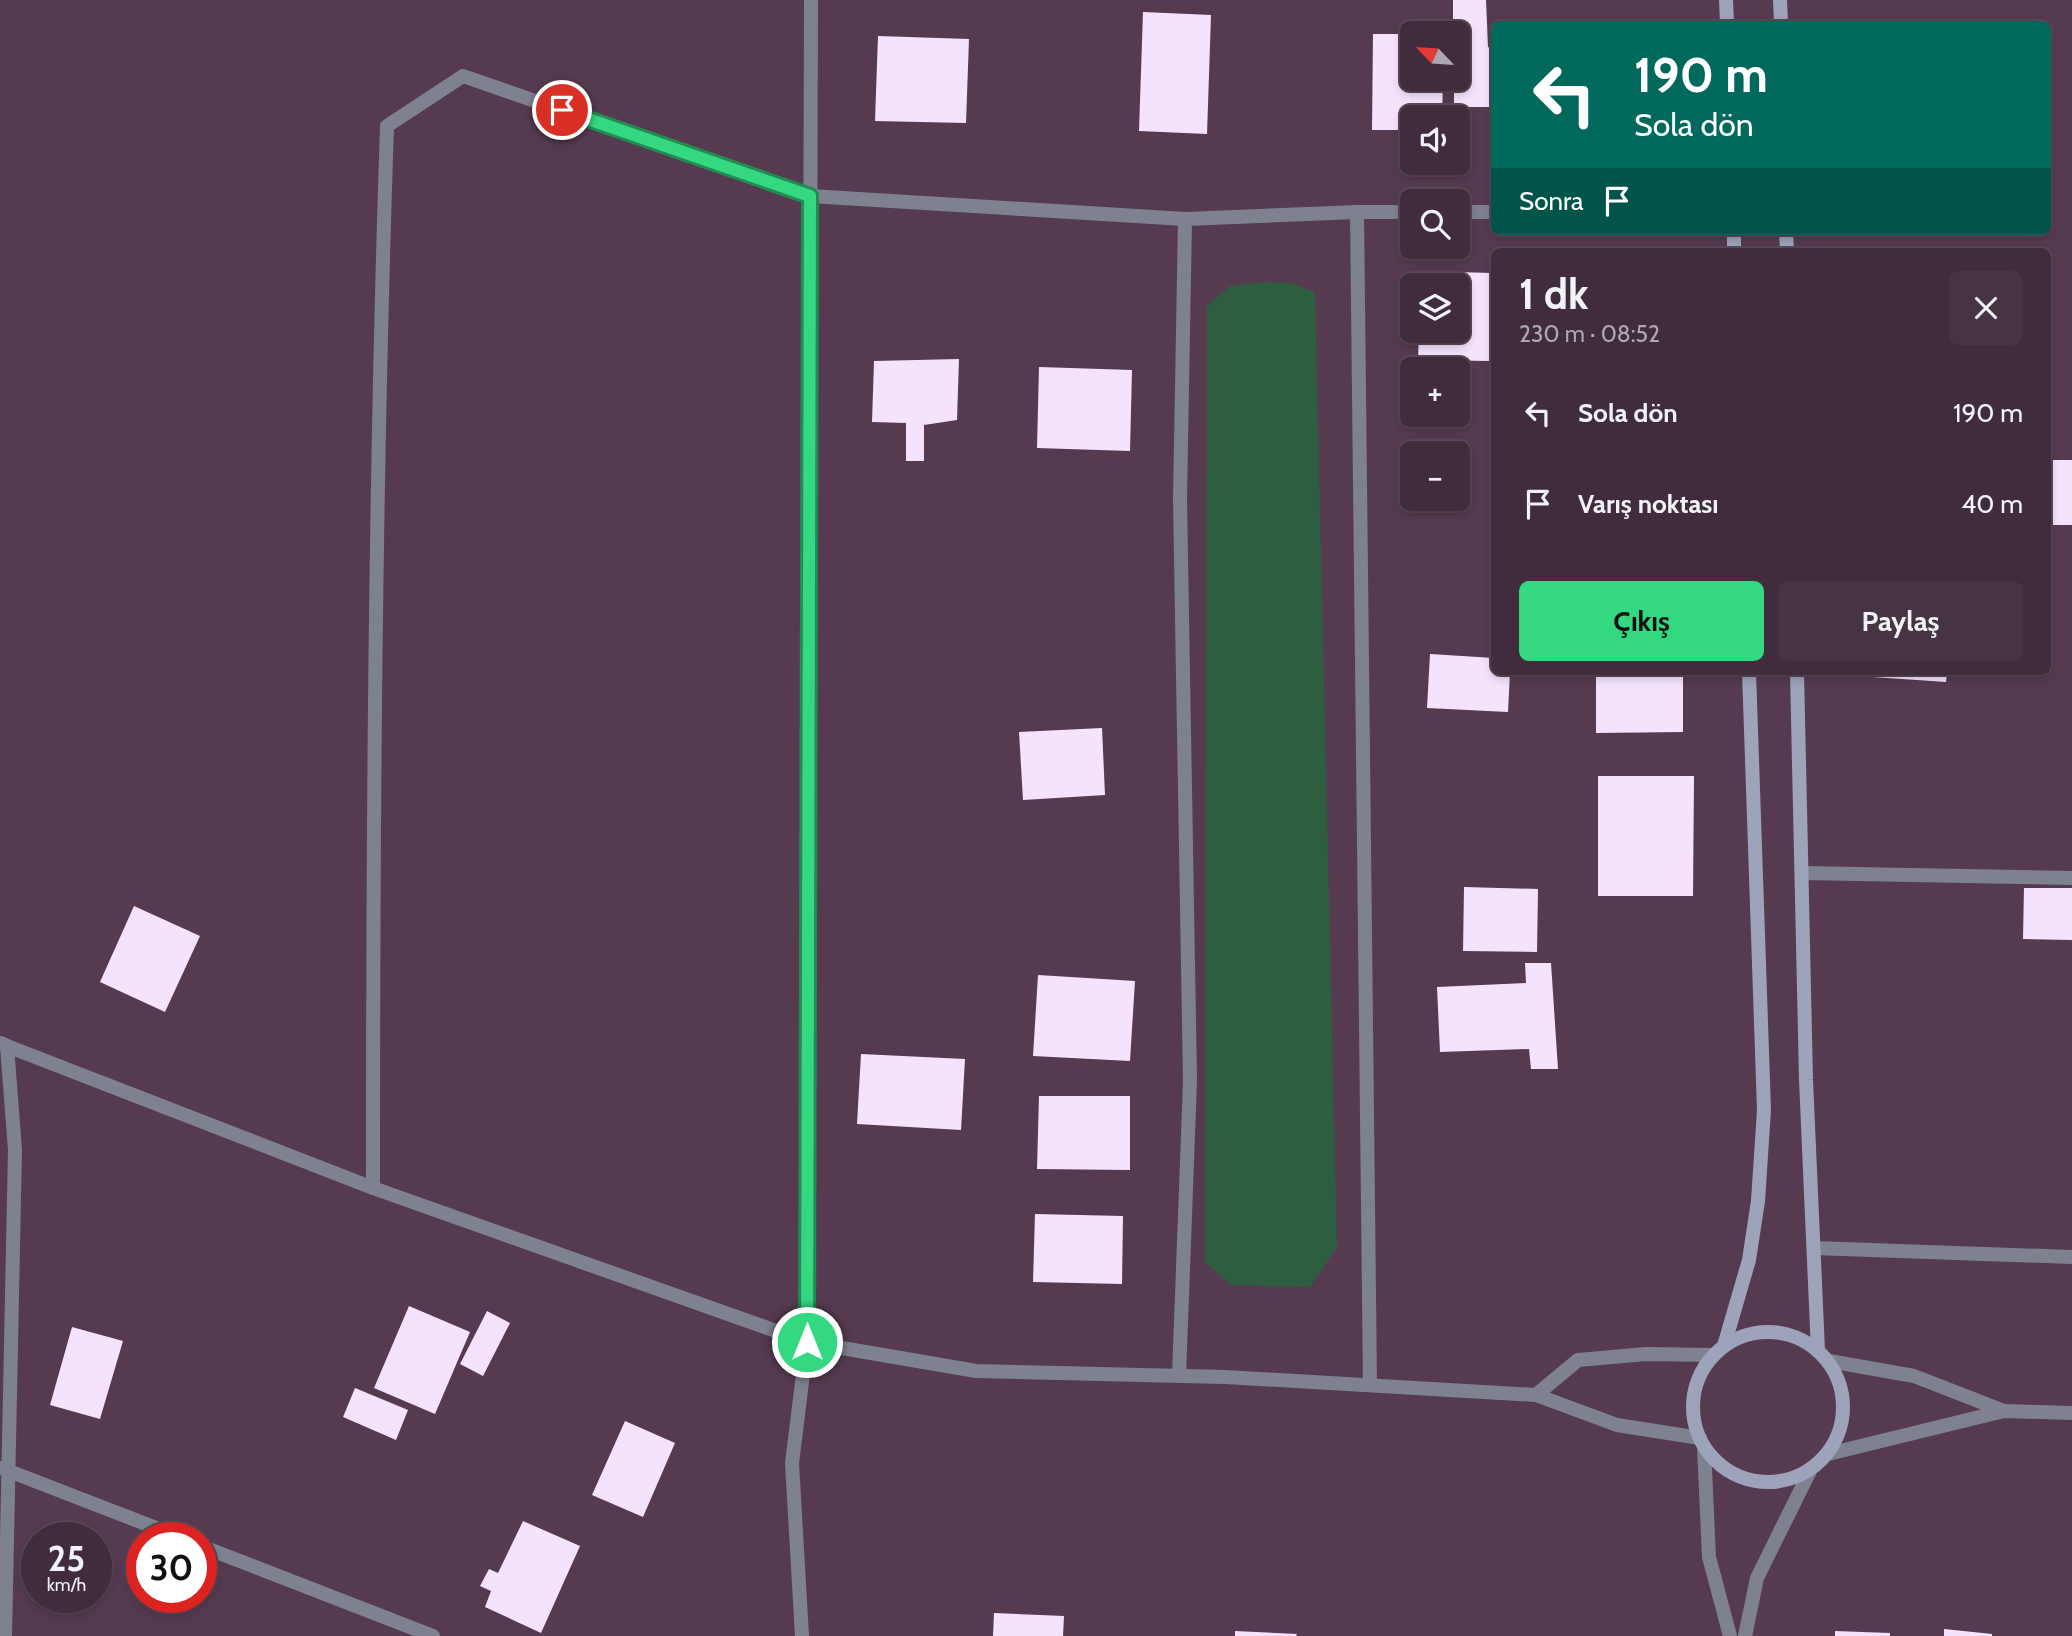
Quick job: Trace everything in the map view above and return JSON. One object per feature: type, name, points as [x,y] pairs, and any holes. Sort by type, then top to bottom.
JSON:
[{"type":"street","points":[[802,1636],[792,1463],[807,1342],[811,0]]},
{"type":"street","points":[[1726,0],[1727,21]]},
{"type":"street","points":[[1780,0],[1781,21]]},
{"type":"street","points":[[373,1188],[373,898],[380,357],[387,126],[463,76],[810,196],[1185,219],[1400,212]]},
{"type":"street","points":[[1357,212],[1370,1385]]},
{"type":"street","points":[[1470,212],[1491,212]]},
{"type":"street","points":[[1179,1376],[1190,1081],[1180,499],[1185,219]]},
{"type":"street","points":[[1719,1351],[1749,1260],[1758,1201],[1764,1110],[1749,675]]},
{"type":"street","points":[[1797,675],[1806,1080],[1814,1248],[1824,1356]]},
{"type":"street","points":[[1801,873],[2072,878]]},
{"type":"street","points":[[5,1636],[4,1469],[15,1150],[4,1044],[373,1188],[807,1342],[976,1371],[1179,1376],[1536,1395],[1617,1425],[1702,1443]]},
{"type":"street","points":[[1814,1248],[2072,1257]]},
{"type":"street","points":[[1745,1636],[1757,1578],[1810,1471],[1828,1454],[1839,1433],[1844,1410],[1840,1384],[1824,1356],[1809,1343],[1786,1333],[1760,1331],[1735,1339],[1719,1351],[1699,1376],[1693,1401],[1694,1425],[1702,1443],[1720,1465],[1740,1478],[1764,1483],[1788,1480],[1810,1471]]},
{"type":"street","points":[[1536,1395],[1577,1360],[1719,1351]]},
{"type":"street","points":[[1824,1356],[1913,1376],[2004,1411]]},
{"type":"street","points":[[1828,1454],[2004,1411],[2072,1413]]},
{"type":"street","points":[[1702,1443],[1709,1556],[1730,1636]]},
{"type":"street","points":[[4,1469],[141,1522]]},
{"type":"street","points":[[217,1552],[433,1636]]},
{"type":"green space","points":[[1265,282],[1291,283],[1315,292],[1337,1247],[1310,1287],[1231,1285],[1205,1262],[1207,306],[1230,286]]},
{"type":"building","points":[[1453,0],[1486,0],[1488,47],[1491,48],[1491,107],[1454,105],[1454,91],[1470,91],[1470,21],[1453,21]]},
{"type":"building","points":[[1143,12],[1211,15],[1207,134],[1139,131]]},
{"type":"building","points":[[1373,34],[1400,34],[1400,91],[1443,91],[1442,105],[1400,105],[1400,130],[1372,130]]},
{"type":"building","points":[[878,36],[969,39],[966,123],[875,121]]},
{"type":"building","points":[[1420,271],[1491,273],[1490,361],[1470,361],[1470,357],[1418,357],[1419,343],[1470,343],[1470,273]]},
{"type":"building","points":[[959,359],[957,420],[924,425],[924,461],[906,461],[906,423],[872,422],[874,361]]},
{"type":"building","points":[[1039,367],[1132,370],[1130,451],[1037,448]]},
{"type":"building","points":[[2051,460],[2072,460],[2072,525],[2051,525]]},
{"type":"building","points":[[1430,654],[1491,658],[1491,675],[1510,675],[1508,712],[1427,708]]},
{"type":"building","points":[[1596,675],[1683,675],[1683,732],[1596,733]]},
{"type":"building","points":[[1843,675],[1947,675],[1946,682]]},
{"type":"building","points":[[1102,728],[1105,795],[1023,800],[1019,732]]},
{"type":"building","points":[[1598,776],[1694,776],[1693,896],[1598,896]]},
{"type":"building","points":[[1464,887],[1538,889],[1537,952],[1463,951]]},
{"type":"building","points":[[2024,888],[2072,888],[2072,940],[2023,939]]},
{"type":"building","points":[[134,906],[200,936],[165,1012],[100,982]]},
{"type":"building","points":[[1525,963],[1551,963],[1558,1069],[1531,1069],[1529,1049],[1440,1052],[1437,987],[1526,983]]},
{"type":"building","points":[[1038,975],[1135,981],[1130,1061],[1033,1056]]},
{"type":"building","points":[[861,1054],[965,1059],[961,1130],[857,1124]]},
{"type":"building","points":[[1039,1096],[1130,1096],[1130,1170],[1037,1169]]},
{"type":"building","points":[[1035,1214],[1123,1216],[1122,1284],[1033,1282]]},
{"type":"building","points":[[409,1306],[470,1332],[435,1414],[374,1388]]},
{"type":"building","points":[[487,1311],[510,1323],[483,1376],[460,1364]]},
{"type":"building","points":[[72,1327],[123,1341],[100,1419],[50,1405]]},
{"type":"building","points":[[355,1388],[408,1410],[396,1440],[343,1417]]},
{"type":"building","points":[[625,1421],[675,1443],[643,1517],[592,1495]]},
{"type":"building","points":[[523,1521],[580,1546],[541,1633],[485,1607],[491,1591],[480,1586],[489,1569],[498,1573]]},
{"type":"building","points":[[994,1613],[1064,1616],[1063,1636],[993,1636]]},
{"type":"building","points":[[1944,1629],[1992,1634],[1992,1636],[1944,1636]]},
{"type":"building","points":[[1235,1631],[1297,1634],[1235,1636]]},
{"type":"building","points":[[1835,1631],[1890,1633],[1890,1636],[1835,1636]]},
{"type":"route","points":[[562,110],[810,196],[807,1342]]}]
